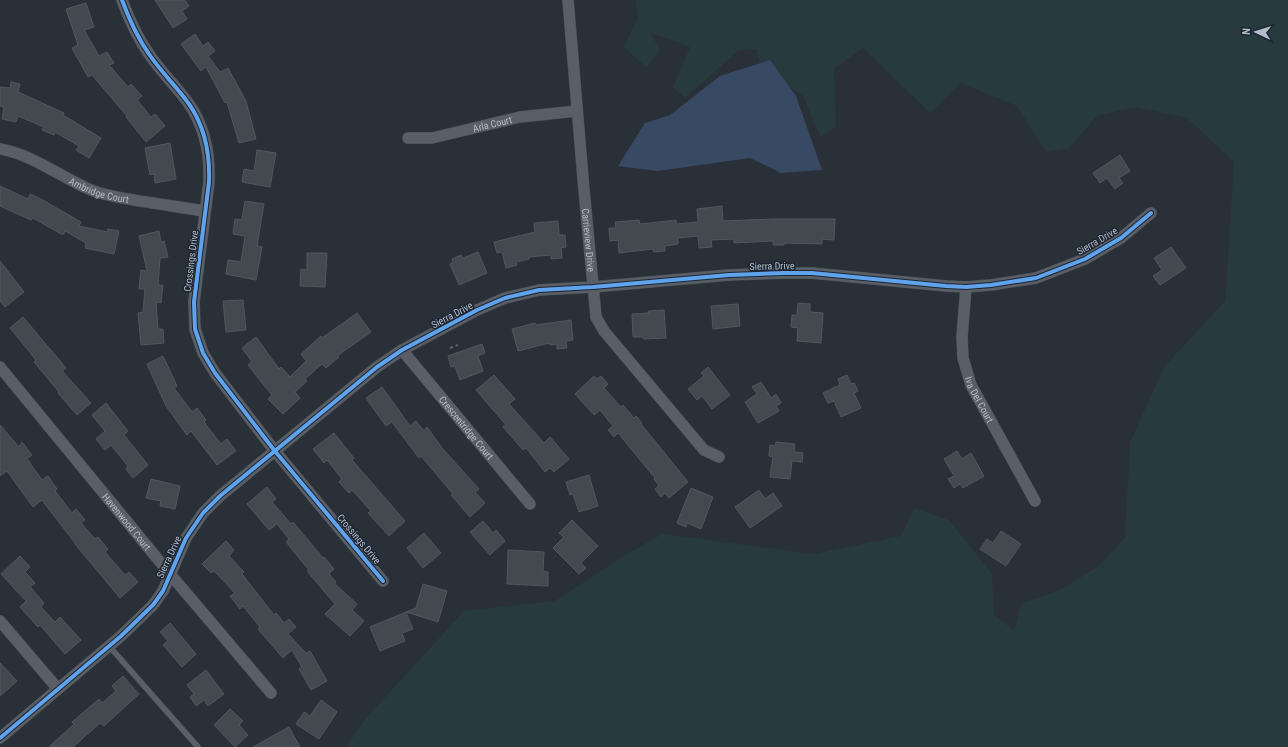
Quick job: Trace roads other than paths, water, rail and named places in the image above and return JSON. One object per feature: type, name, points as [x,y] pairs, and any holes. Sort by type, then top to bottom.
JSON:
[{"type":"street","name":"Crossings Drive","points":[[122,0],[140,41],[150,56],[190,105],[206,139],[209,182],[194,302],[195,329],[203,353],[215,373],[274,450],[383,581]]},
{"type":"street","name":"Carrieview Drive","points":[[568,0],[596,317],[604,331],[704,450],[719,457]]},
{"type":"street","name":"Arla Court","points":[[408,138],[432,138],[520,117],[577,111]]},
{"type":"street","name":"Ambridge Court","points":[[0,150],[33,159],[92,191],[110,196],[205,211]]},
{"type":"street","name":"Sierra Drive","points":[[0,738],[109,646],[143,616],[153,605],[163,590],[186,538],[203,513],[220,496],[376,367],[402,350],[476,310],[505,298],[539,290],[593,287],[728,275],[812,273],[966,287],[1036,278],[1085,259],[1121,238],[1151,213]]},
{"type":"street","name":"Iva Del Court","points":[[966,287],[962,337],[963,358],[971,385],[981,407],[1035,501]]},
{"type":"street","name":"Crescentridge Court","points":[[402,350],[530,504]]},
{"type":"street","name":"Havenwood Court","points":[[0,367],[170,574],[271,692]]},
{"type":"street","points":[[0,621],[58,689]]},
{"type":"lane","points":[[109,646],[198,747]]},
{"type":"water","points":[[770,60],[796,96],[822,170],[781,173],[750,158],[658,171],[618,166],[645,123],[670,115],[720,76]]}]
